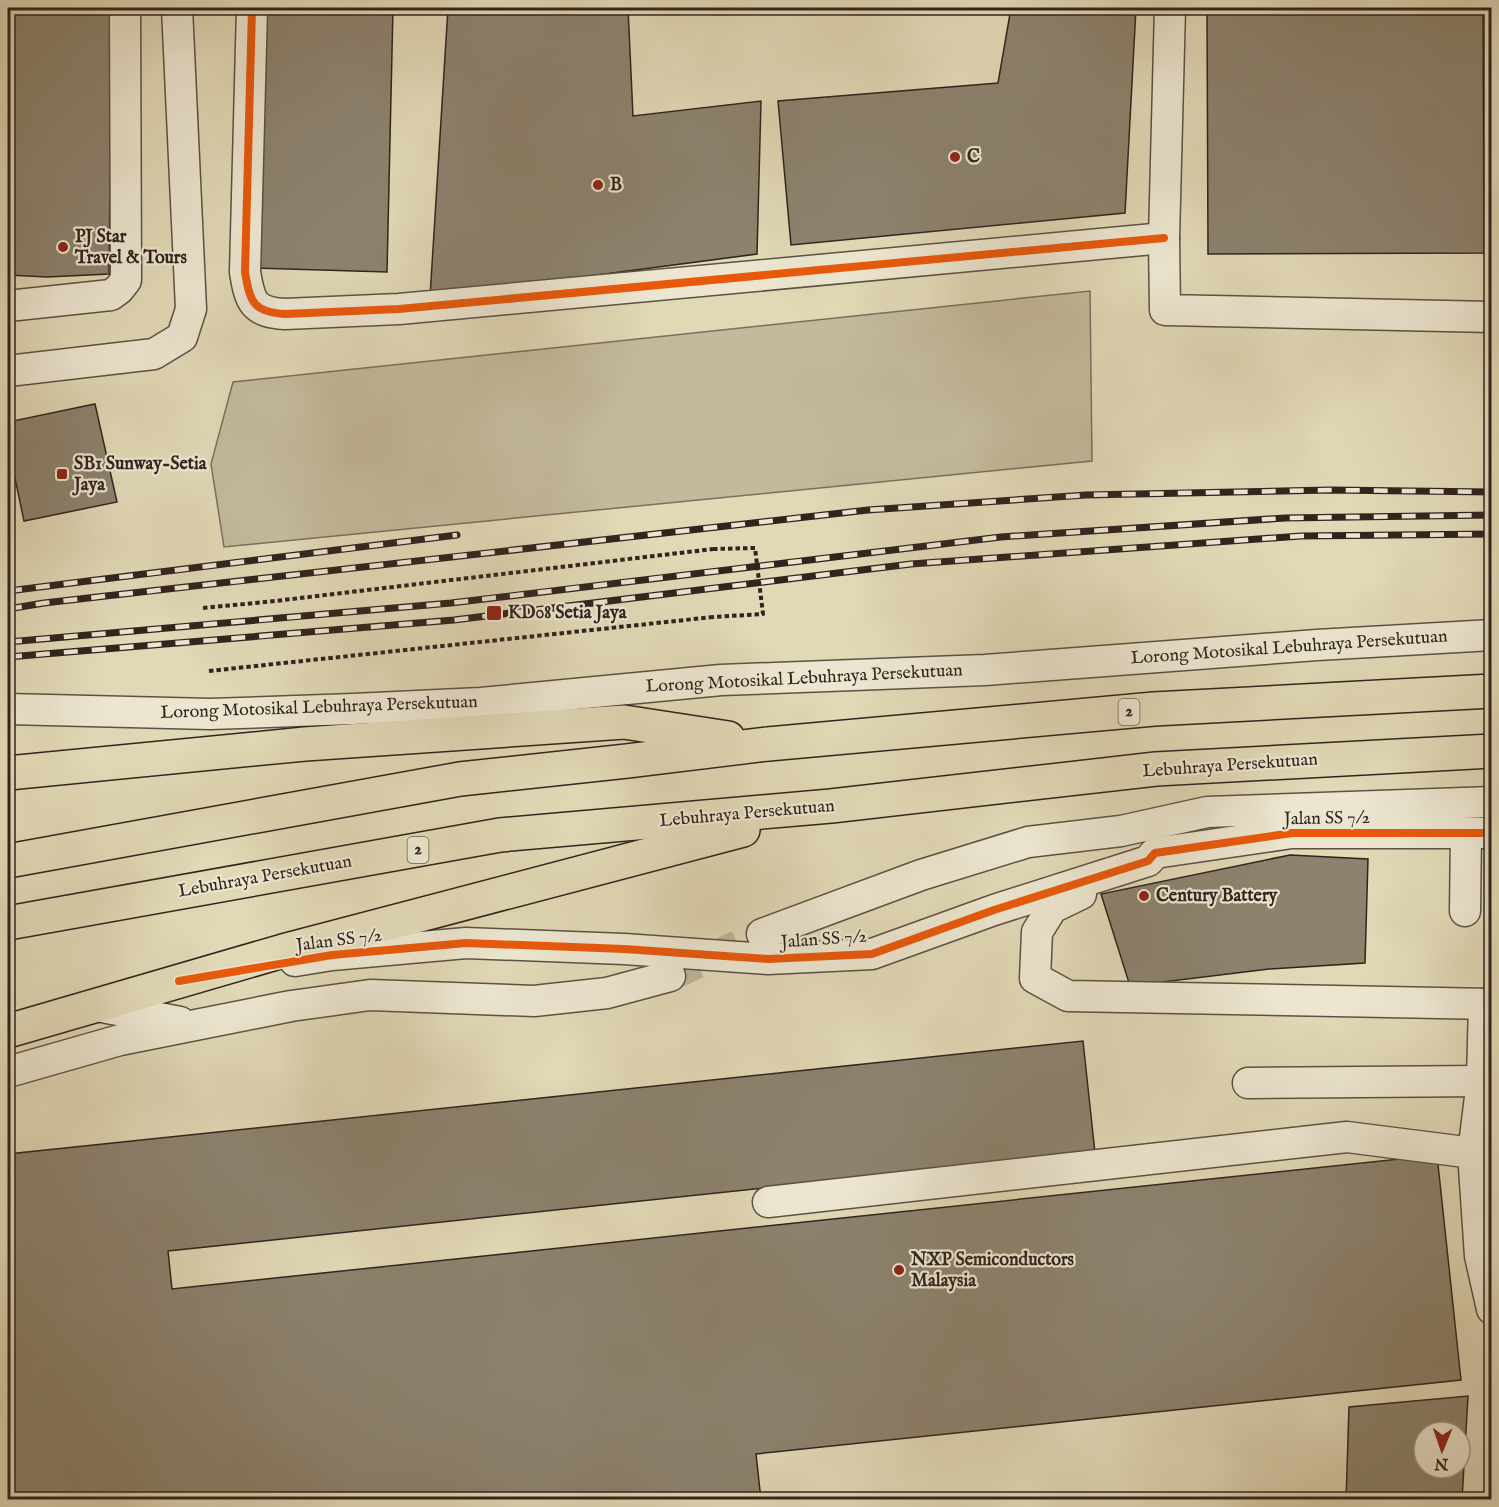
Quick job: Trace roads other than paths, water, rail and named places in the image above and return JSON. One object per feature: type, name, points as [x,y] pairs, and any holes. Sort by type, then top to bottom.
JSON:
[{"type":"highway","name":"2","points":[[8,861],[460,779],[768,744],[1154,709],[1491,691]]},
{"type":"highway","points":[[8,773],[305,744],[624,722],[768,744]]},
{"type":"highway","name":"Lebuhraya Persekutuan","points":[[8,923],[500,835],[831,806],[1156,769],[1491,751]]},
{"type":"highway","points":[[8,1031],[283,951],[831,806]]},
{"type":"street","points":[[8,306],[111,295],[126,280],[124,8]]},
{"type":"street","points":[[8,371],[154,354],[182,338],[191,309],[177,8]]},
{"type":"street","points":[[252,8],[245,272],[252,300],[259,309],[271,313],[399,309],[1164,238]]},
{"type":"street","points":[[1170,8],[1164,238],[1165,310],[1491,317]]},
{"type":"street","name":"Lorong Motosikal Lebuhraya Persekutuan","points":[[8,709],[210,714],[481,703],[721,680],[985,670],[1305,646],[1491,635]]},
{"type":"street","points":[[305,744],[360,709]]},
{"type":"street","points":[[762,934],[921,875],[1029,842],[1121,831],[1207,812],[1491,802]]},
{"type":"street","points":[[1207,812],[1152,857],[1052,908],[1037,932],[1035,978],[1068,996],[1488,1004],[1473,1153],[1480,1256],[1491,1309]]},
{"type":"street","name":"Jalan SS 7/2","points":[[178,981],[332,955],[466,944],[624,948],[768,959],[872,954],[1152,857],[1292,833],[1479,833]]},
{"type":"street","points":[[1465,911],[1479,833]]},
{"type":"street","points":[[291,1006],[332,955]]},
{"type":"street","points":[[8,1072],[120,1040],[291,1006],[370,995],[534,1001],[607,993],[670,976]]},
{"type":"street","points":[[96,1005],[194,1025]]},
{"type":"street","points":[[1248,1083],[1482,1081]]},
{"type":"street","points":[[768,1202],[1347,1137],[1473,1153]]},
{"type":"tunnel","points":[[670,976],[762,934]]},
{"type":"railway","points":[[8,609],[44,603],[868,510],[1086,495],[1330,490],[1492,492]]},
{"type":"railway","points":[[8,642],[451,603],[1001,537],[1285,518],[1492,515]]},
{"type":"railway","points":[[8,657],[454,620],[911,564],[1301,536],[1492,534]]},
{"type":"railway","points":[[8,591],[457,535]]},
{"type":"place","name":"C","points":[[955,157]]},
{"type":"place","name":"B","points":[[598,185]]},
{"type":"place","name":"PJ Star Travel & Tours","points":[[63,247]]},
{"type":"place","name":"SB1 Sunway-Setia Jaya","points":[[62,474]]},
{"type":"place","name":"KD08 Setia Jaya","points":[[494,613]]},
{"type":"place","name":"Century Battery","points":[[1144,896]]},
{"type":"place","name":"NXP Semiconductors Malaysia","points":[[899,1270]]}]
